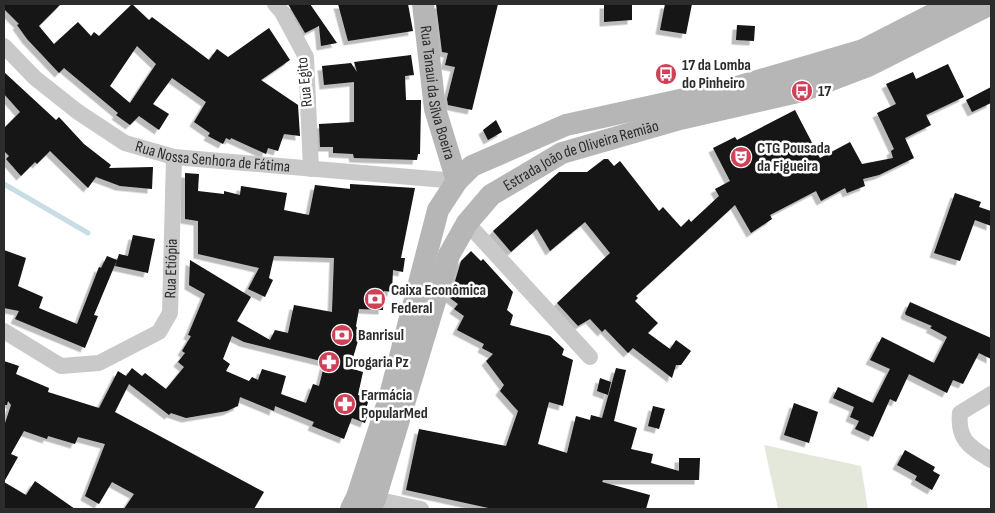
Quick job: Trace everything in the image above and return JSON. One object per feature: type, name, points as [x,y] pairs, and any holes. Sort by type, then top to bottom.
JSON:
[{"type":"main road","name":"Rua Tanaui da Silva Boeira","points":[[423,4],[435,109],[465,174],[491,195]]},
{"type":"main road","name":"Estrada João de Oliveira Remião","points":[[465,174],[566,125],[730,89],[863,50],[953,4]]},
{"type":"main road","name":"Estrada João de Oliveira Remião","points":[[372,504],[449,255],[467,223],[491,195],[562,152],[680,119],[802,91],[868,66],[991,4]]},
{"type":"main road","points":[[351,509],[357,497],[389,399],[438,210],[465,174]]},
{"type":"main road","points":[[438,210],[467,223]]},
{"type":"street","name":"Rua Egito","points":[[275,4],[282,12],[306,58],[311,168]]},
{"type":"street","name":"Rua Nossa Senhora de Fátima","points":[[4,46],[35,78],[78,112],[125,143],[174,157],[311,168],[465,174]]},
{"type":"street","name":"Rua Etiópia","points":[[4,331],[60,366],[99,363],[159,332],[170,313],[174,157]]},
{"type":"street","points":[[467,223],[590,357]]},
{"type":"street","points":[[991,394],[960,413],[959,427],[969,447],[991,460]]},
{"type":"street","points":[[372,504],[421,509]]},
{"type":"shaded area","points":[[764,445],[861,466],[868,509],[778,509]]},
{"type":"building","points":[[4,4],[61,4],[39,26],[54,44],[78,22],[91,36],[94,32],[99,36],[132,4],[149,20],[152,17],[209,60],[217,49],[228,57],[269,28],[290,60],[261,80],[298,105],[300,136],[284,134],[278,151],[268,148],[266,154],[231,138],[230,140],[226,138],[223,144],[208,136],[210,133],[194,122],[206,102],[172,78],[153,104],[169,114],[159,130],[139,116],[130,125],[116,115],[118,113],[64,68],[59,73],[27,39],[17,25],[19,24],[4,9]],"holes":[[[137,46],[156,64],[130,103],[110,86]]]},
{"type":"building","points":[[288,4],[310,4],[337,43],[321,46],[319,26],[305,33]]},
{"type":"building","points":[[338,4],[408,4],[413,31],[348,41]]},
{"type":"building","points":[[436,4],[498,4],[472,110],[448,105],[447,99],[455,67],[445,65],[448,53],[442,52]]},
{"type":"building","points":[[604,4],[632,4],[632,20],[604,22]]},
{"type":"building","points":[[665,4],[692,4],[686,34],[660,30]]},
{"type":"building","points":[[737,25],[755,26],[754,41],[736,40]]},
{"type":"building","points":[[411,55],[414,75],[405,76],[406,100],[421,100],[420,154],[418,154],[417,160],[354,158],[353,154],[333,153],[333,147],[320,147],[319,124],[354,122],[354,82],[324,85],[322,66],[351,63],[357,72],[354,62]]},
{"type":"building","points":[[948,64],[964,97],[926,115],[931,125],[905,138],[914,158],[879,175],[863,179],[865,186],[847,193],[845,188],[821,201],[816,191],[770,215],[772,219],[751,233],[735,205],[636,296],[638,298],[635,301],[658,323],[648,333],[670,349],[676,340],[691,351],[681,365],[676,365],[672,378],[633,348],[628,353],[605,329],[602,332],[590,319],[578,326],[557,303],[610,253],[585,222],[550,251],[537,229],[511,252],[493,231],[559,172],[587,172],[604,159],[608,159],[614,166],[620,161],[659,211],[663,207],[681,227],[689,219],[691,222],[719,196],[715,189],[730,181],[713,148],[735,137],[737,140],[795,110],[820,158],[850,142],[862,164],[893,158],[891,151],[894,149],[877,113],[896,104],[886,84],[913,72],[916,79]]},
{"type":"building","points":[[4,72],[56,120],[59,117],[84,144],[111,165],[109,168],[153,167],[152,189],[120,186],[96,177],[88,188],[50,151],[21,176],[6,159],[9,156],[4,151],[4,128],[20,112],[4,94]]},
{"type":"building","points":[[991,87],[991,103],[972,112],[966,100]]},
{"type":"building","points":[[496,120],[502,132],[488,140],[483,130]]},
{"type":"building","points":[[185,173],[199,174],[198,191],[224,194],[224,191],[240,195],[241,186],[287,193],[284,210],[309,215],[315,185],[350,189],[350,184],[415,188],[401,258],[405,258],[403,272],[393,270],[392,292],[384,291],[383,310],[359,309],[356,326],[360,334],[350,368],[363,372],[358,395],[369,398],[366,410],[369,411],[365,423],[352,418],[344,439],[312,426],[314,422],[275,406],[274,411],[240,397],[238,406],[227,411],[186,418],[171,413],[169,415],[129,384],[115,412],[264,492],[254,509],[124,509],[134,494],[112,482],[99,504],[85,496],[105,444],[78,437],[75,444],[48,436],[47,439],[24,431],[11,454],[18,457],[4,482],[4,426],[11,405],[8,401],[7,405],[4,405],[4,361],[19,366],[16,374],[49,388],[48,392],[99,408],[118,371],[126,376],[132,368],[142,376],[145,373],[166,389],[184,367],[178,362],[185,353],[182,351],[191,336],[188,335],[205,294],[189,285],[190,260],[251,297],[237,321],[270,340],[275,330],[288,333],[294,305],[332,312],[334,258],[274,256],[269,278],[273,280],[265,297],[248,289],[259,268],[198,254],[198,221],[185,219]],"holes":[[[232,336],[244,342],[325,362],[319,386],[313,384],[306,403],[281,394],[286,376],[262,369],[258,380],[252,377],[249,381],[226,371],[230,364],[223,359]]]},
{"type":"building","points":[[955,193],[981,202],[979,207],[991,211],[991,226],[975,220],[960,261],[934,253]]},
{"type":"building","points":[[133,235],[155,239],[148,273],[115,266],[119,254],[128,256]]},
{"type":"building","points":[[4,250],[26,258],[18,286],[43,297],[39,308],[77,324],[99,267],[101,268],[107,256],[117,260],[94,315],[98,316],[85,348],[15,319],[19,311],[4,308]]},
{"type":"building","points":[[471,251],[481,261],[483,259],[513,292],[507,310],[513,315],[510,325],[550,336],[564,349],[562,355],[573,360],[563,406],[549,402],[538,444],[567,453],[576,416],[590,420],[591,415],[602,418],[616,368],[626,370],[614,421],[637,428],[631,449],[653,454],[651,463],[679,471],[679,458],[700,458],[699,480],[603,480],[602,482],[650,495],[646,509],[493,509],[406,490],[419,429],[506,446],[518,411],[500,391],[504,385],[486,361],[493,354],[482,348],[484,344],[457,330],[464,316],[454,309],[458,304],[450,298],[461,261]]},
{"type":"building","points":[[910,302],[991,338],[991,359],[979,353],[963,384],[953,380],[947,393],[909,374],[896,402],[890,399],[873,437],[855,429],[859,421],[850,417],[854,407],[833,398],[838,387],[873,403],[890,369],[870,360],[882,337],[934,363],[947,337],[930,328],[932,326],[906,315],[905,313]]},
{"type":"building","points":[[600,378],[611,382],[608,395],[597,391]]},
{"type":"building","points":[[794,403],[818,412],[809,443],[784,435]]},
{"type":"building","points":[[653,406],[665,409],[659,429],[648,426]]},
{"type":"building","points":[[905,450],[935,467],[933,471],[940,475],[932,490],[915,480],[917,476],[897,465]]},
{"type":"building","points":[[35,481],[75,509],[4,509],[4,482],[26,495]]},
{"type":"waterway","points":[[4,184],[88,233]]},
{"type":"place","name":"17 da Lomba do Pinheiro","points":[[666,74]]},
{"type":"place","name":"17","points":[[802,91]]},
{"type":"place","name":"CTG Pousada da Figueira","points":[[741,157]]},
{"type":"place","name":"Caixa Econômica Federal","points":[[375,299]]},
{"type":"place","name":"Banrisul","points":[[342,335]]},
{"type":"place","name":"Drogaria Pz","points":[[329,362]]},
{"type":"place","name":"Farmácia PopularMed","points":[[345,404]]}]
